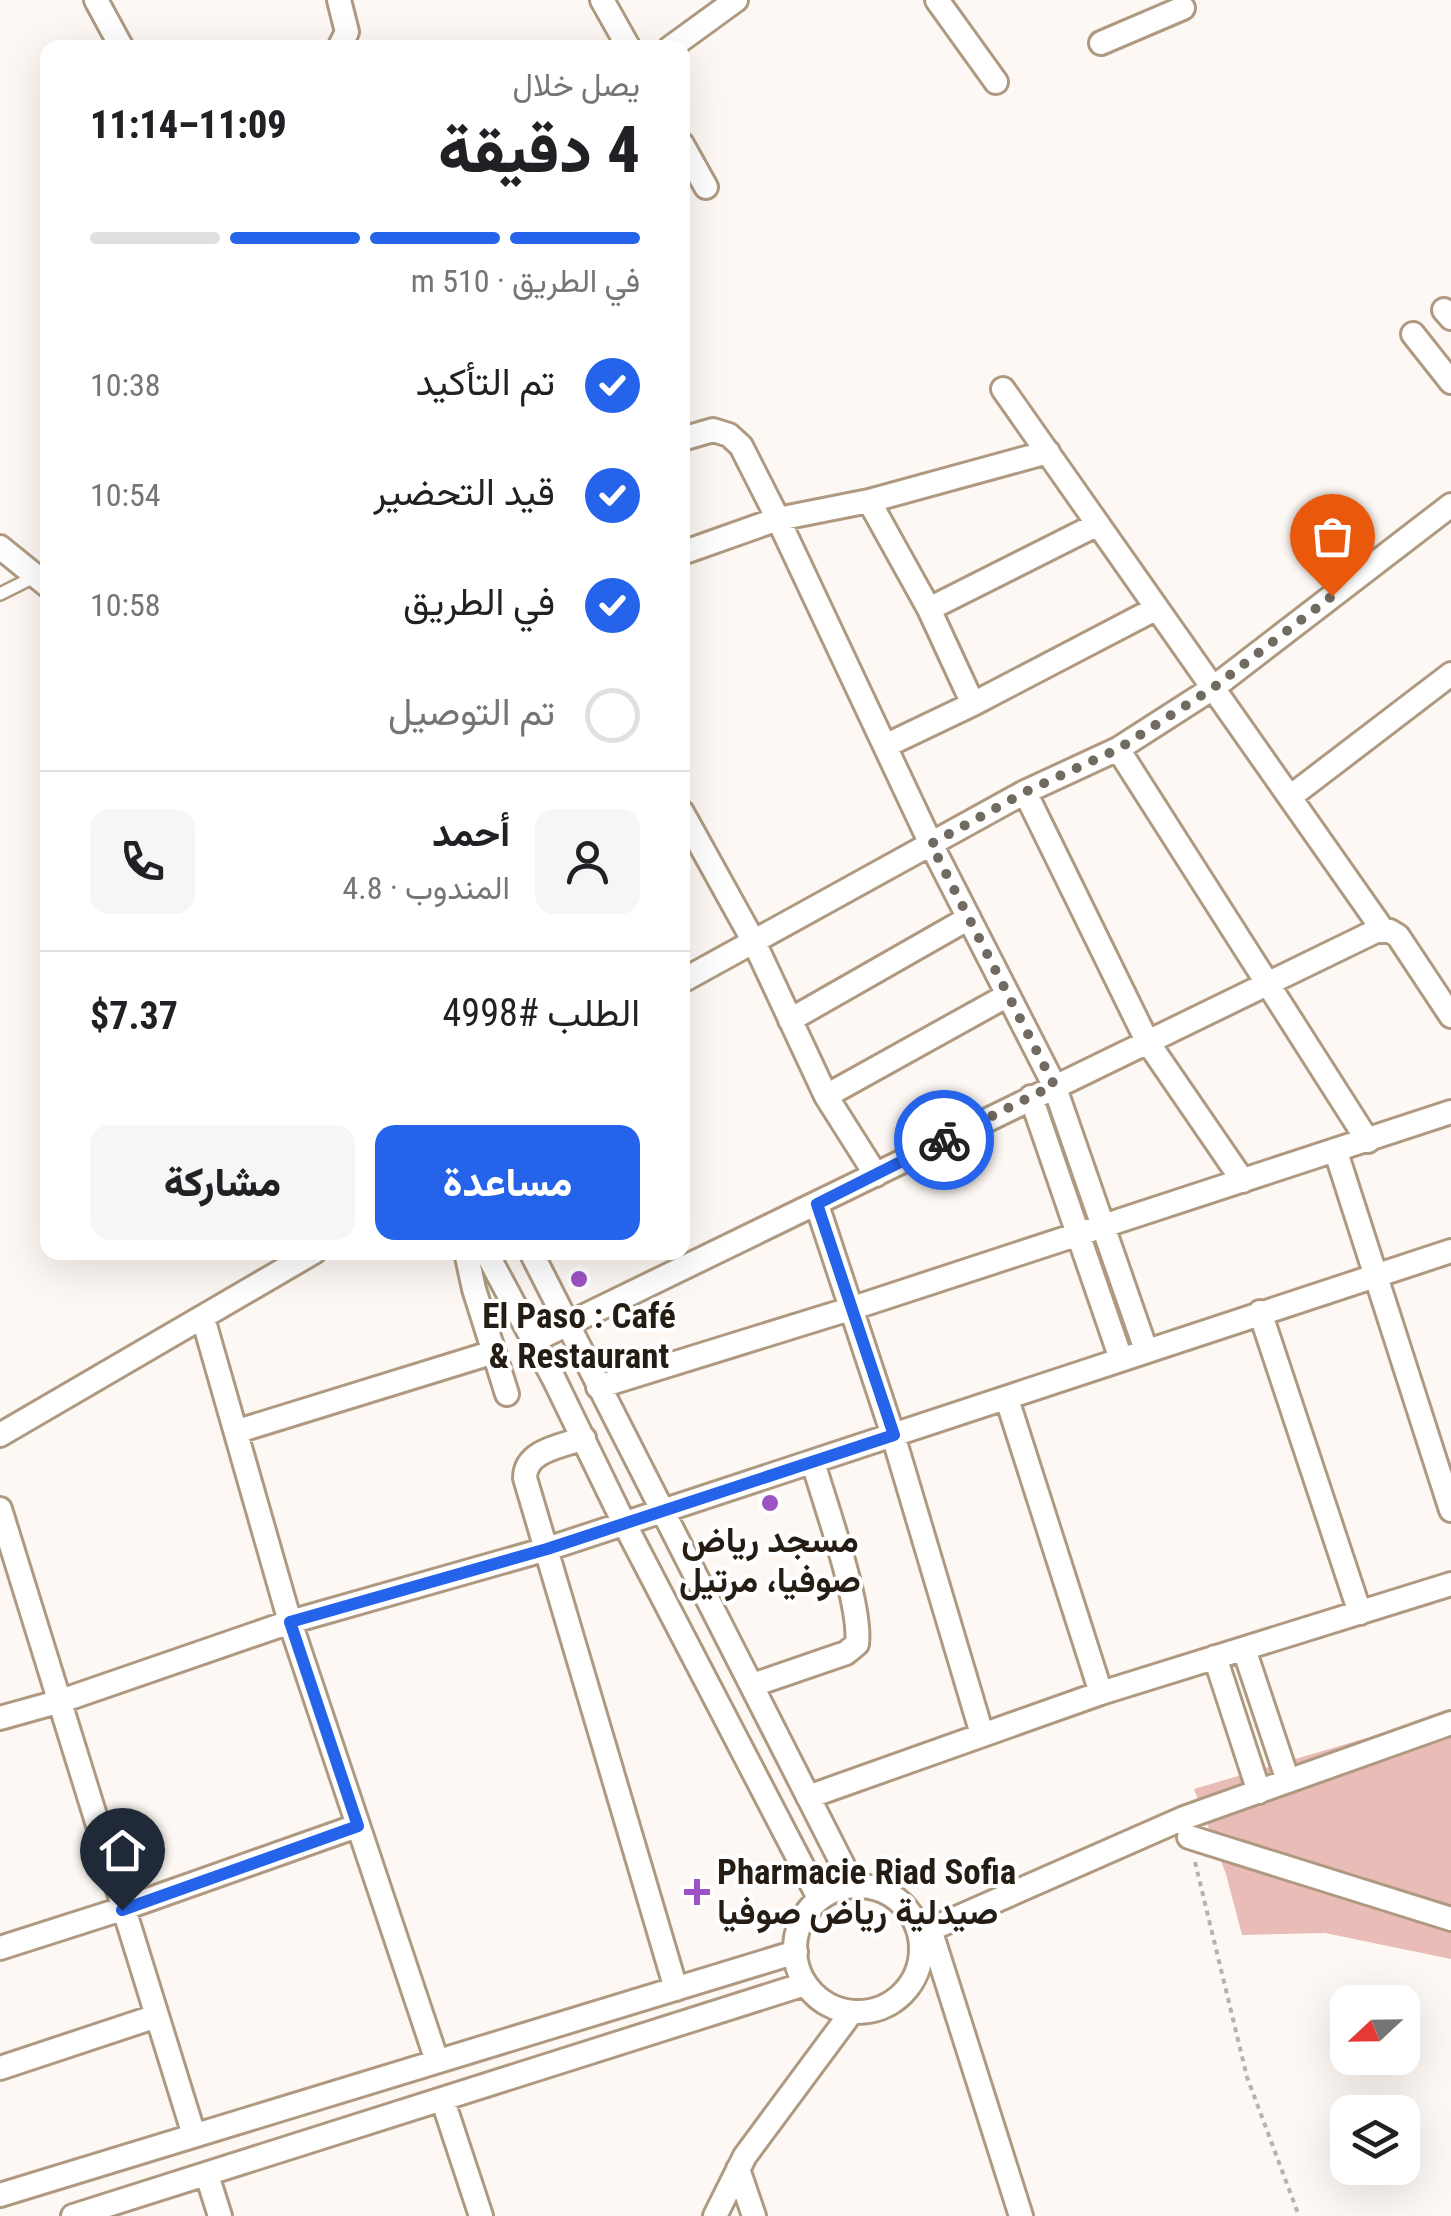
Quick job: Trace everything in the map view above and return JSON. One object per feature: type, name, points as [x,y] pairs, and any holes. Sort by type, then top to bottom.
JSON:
[{"type":"street","points":[[96,0],[118,40]]},
{"type":"street","points":[[339,0],[347,32],[343,40]]},
{"type":"street","points":[[602,0],[624,40]]},
{"type":"street","points":[[681,40],[736,0]]},
{"type":"street","points":[[937,0],[996,82]]},
{"type":"street","points":[[1101,44],[1183,3]]},
{"type":"street","points":[[690,158],[706,187]]},
{"type":"street","points":[[1414,334],[1451,382]]},
{"type":"street","points":[[1003,389],[1383,930],[1398,936],[1408,948],[1451,1016]]},
{"type":"street","points":[[690,437],[713,430],[729,435],[741,446],[778,519],[931,844],[1054,1085],[1146,1350]]},
{"type":"street","points":[[690,551],[778,519],[870,501],[1048,452]]},
{"type":"street","points":[[870,501],[929,610],[973,704]]},
{"type":"street","points":[[690,977],[1025,792],[1118,749],[1213,688],[1451,506]]},
{"type":"street","points":[[929,610],[1098,524]]},
{"type":"street","points":[[0,547],[40,581]]},
{"type":"street","points":[[885,746],[1157,608]]},
{"type":"street","points":[[1290,797],[1451,674]]},
{"type":"street","points":[[1118,749],[1368,1141]]},
{"type":"street","points":[[1025,792],[1147,1041],[1243,1181]]},
{"type":"street","points":[[690,826],[754,942],[826,1096],[876,1175]]},
{"type":"street","points":[[790,1020],[969,918]]},
{"type":"street","points":[[533,1341],[1030,1096],[1360,937],[1383,930]]},
{"type":"street","points":[[826,1096],[1008,995]]},
{"type":"street","points":[[1030,1096],[1121,1359]]},
{"type":"street","points":[[598,1386],[853,1308],[1451,1112]]},
{"type":"street","points":[[1336,1152],[1451,1510]]},
{"type":"street","points":[[817,1204],[894,1435],[982,1734]]},
{"type":"street","points":[[0,1718],[290,1622],[547,1549],[1451,1251]]},
{"type":"street","points":[[0,1435],[301,1260]]},
{"type":"street","points":[[468,1260],[507,1394]]},
{"type":"street","points":[[490,1260],[820,1898]]},
{"type":"street","points":[[535,1260],[852,1885]]},
{"type":"street","points":[[662,1260],[670,1274]]},
{"type":"street","points":[[1260,1312],[1360,1612]]},
{"type":"street","points":[[203,1318],[290,1622],[437,2061]]},
{"type":"street","points":[[238,1431],[494,1352]]},
{"type":"street","points":[[1007,1399],[1101,1693]]},
{"type":"street","points":[[584,1438],[534,1456],[526,1466],[526,1478],[676,1988]]},
{"type":"street","points":[[753,1685],[829,1660],[857,1644],[852,1599],[813,1462]]},
{"type":"street","points":[[0,1509],[194,2135]]},
{"type":"street","points":[[808,1797],[1101,1693],[1451,1584]]},
{"type":"street","points":[[1244,1649],[1288,1781]]},
{"type":"street","points":[[1216,1658],[1258,1792]]},
{"type":"street","points":[[925,1932],[1184,1818],[1451,1723]]},
{"type":"street","points":[[0,1948],[122,1910],[358,1826]]},
{"type":"street","points":[[1188,1837],[1451,1919]]},
{"type":"street","points":[[925,1932],[913,1982],[897,2000],[875,2011],[851,2013],[828,2005],[805,1984],[796,1962],[795,1938],[804,1916],[820,1898],[852,1885],[883,1890],[900,1901],[925,1932],[1020,2216]]},
{"type":"street","points":[[0,2195],[796,1952]]},
{"type":"street","points":[[73,2216],[805,1984]]},
{"type":"street","points":[[715,2216],[745,2156],[851,2013]]},
{"type":"street","points":[[0,2068],[157,2016]]},
{"type":"street","points":[[444,2100],[481,2216]]},
{"type":"street","points":[[738,2169],[754,2216]]},
{"type":"street","points":[[207,2175],[220,2216]]},
{"type":"lane","points":[[0,594],[40,582]]},
{"type":"path","points":[[1188,1837],[1247,2076],[1299,2216]]},
{"type":"shaded area","points":[[1451,1713],[1451,1959],[1325,1933],[1242,1935],[1226,1874],[1194,1789]]},
{"type":"way so far","points":[[944,1140],[1054,1085],[931,844],[1025,792],[1118,749],[1213,688],[1332,596]]},
{"type":"place","name":"El Paso : Café & Restaurant","points":[[579,1279]]},
{"type":"place","name":"مسجد رياض صوفيا، مرتیل","points":[[770,1503]]},
{"type":"place","name":"Pharmacie Riad Sofia صيدلية رياض صوفيا","points":[[697,1892]]},
{"type":"route","points":[[122,1910],[358,1826],[290,1622],[547,1549],[894,1435],[817,1204],[944,1140]]}]
